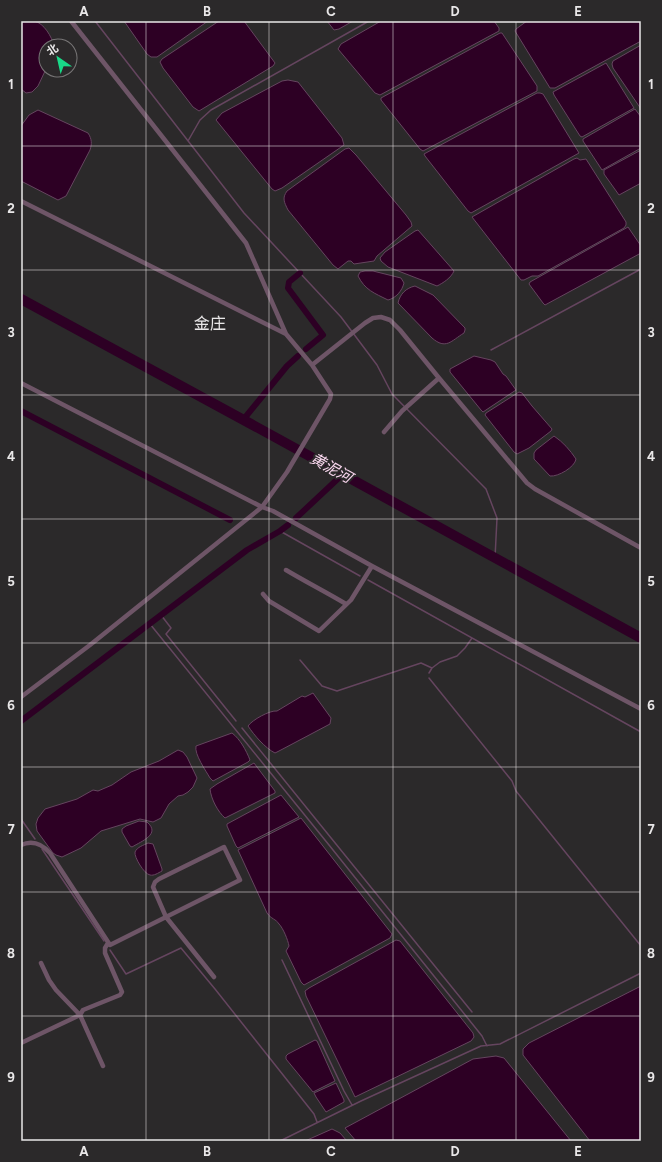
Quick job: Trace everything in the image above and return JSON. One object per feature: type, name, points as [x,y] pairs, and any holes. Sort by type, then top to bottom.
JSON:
[{"type":"street","points":[[21,697],[90,645],[262,507],[287,472],[320,417],[330,399],[331,394],[312,365],[286,334],[246,243],[71,21]]},
{"type":"street","points":[[21,202],[286,334]]},
{"type":"street","points":[[312,365],[364,323],[373,318],[381,317],[390,320],[400,330],[527,483],[535,489],[641,548]]},
{"type":"street","points":[[384,432],[402,411],[439,378]]},
{"type":"street","points":[[21,384],[262,507],[273,511],[372,566],[641,709]]},
{"type":"street","points":[[263,594],[269,600],[320,631],[351,600],[372,566]]},
{"type":"street","points":[[286,570],[346,604]]},
{"type":"street","points":[[21,845],[26,843],[36,844],[44,847],[50,853],[108,943]]},
{"type":"street","points":[[108,943],[110,945],[166,917],[240,880],[224,847],[155,882],[153,887],[166,917],[214,977]]},
{"type":"street","points":[[21,1043],[80,1015],[83,1010],[120,995],[122,992],[105,953],[105,948],[108,943]]},
{"type":"street","points":[[41,963],[49,980],[56,990],[80,1015],[103,1066]]},
{"type":"shaded area","points":[[21,21],[38,22],[44,27],[50,38],[38,38],[38,78],[42,78],[38,86],[32,92],[26,93],[21,89]]},
{"type":"shaded area","points":[[124,21],[208,21],[157,57],[151,57],[147,54]]},
{"type":"shaded area","points":[[219,21],[244,21],[275,63],[273,66],[199,111],[193,107],[160,62],[162,59]]},
{"type":"shaded area","points":[[327,21],[353,21],[339,29],[334,30]]},
{"type":"shaded area","points":[[381,21],[494,21],[499,28],[499,31],[380,95],[375,93],[338,49],[341,44]]},
{"type":"shaded area","points":[[527,21],[641,21],[641,41],[555,88],[550,88],[515,31]]},
{"type":"shaded area","points":[[502,33],[537,86],[537,91],[423,151],[420,149],[381,100],[381,98]]},
{"type":"shaded area","points":[[641,45],[641,109],[613,68],[612,64],[613,61]]},
{"type":"shaded area","points":[[606,63],[634,108],[582,137],[553,92]]},
{"type":"shaded area","points":[[288,80],[298,82],[342,138],[344,145],[282,188],[275,191],[216,120],[222,113],[282,81]]},
{"type":"shaded area","points":[[537,93],[543,94],[579,153],[471,213],[424,154]]},
{"type":"shaded area","points":[[635,109],[641,117],[641,148],[602,170],[583,139]]},
{"type":"shaded area","points":[[38,110],[88,133],[91,139],[90,150],[66,196],[58,200],[21,181],[21,126],[29,115]]},
{"type":"shaded area","points":[[349,148],[406,215],[412,226],[377,256],[374,261],[354,264],[351,261],[348,261],[338,269],[333,265],[288,210],[284,198],[287,191],[345,149]]},
{"type":"shaded area","points":[[641,150],[641,183],[619,195],[604,174],[604,170]]},
{"type":"shaded area","points":[[577,158],[580,160],[586,159],[626,222],[626,225],[624,228],[538,276],[532,276],[521,280],[472,217]]},
{"type":"shaded area","points":[[628,227],[641,246],[641,253],[545,305],[529,284],[530,282]]},
{"type":"shaded area","points":[[418,230],[454,271],[449,278],[437,286],[388,267],[381,261],[380,258],[385,252]]},
{"type":"shaded area","points":[[373,271],[401,278],[404,283],[403,286],[396,296],[388,300],[370,291],[364,285],[358,276],[360,272]]},
{"type":"shaded area","points":[[415,286],[433,295],[465,328],[464,333],[445,344],[437,342],[432,338],[398,303],[404,292]]},
{"type":"shaded area","points":[[474,356],[495,362],[516,390],[483,412],[450,372],[450,369]]},
{"type":"shaded area","points":[[519,392],[522,393],[552,429],[529,448],[517,454],[485,415]]},
{"type":"shaded area","points":[[554,436],[566,446],[576,459],[573,465],[566,471],[550,476],[534,459],[534,453]]},
{"type":"shaded area","points":[[313,693],[331,718],[330,724],[279,751],[275,753],[267,748],[248,726],[261,716],[277,711],[302,696],[305,697]]},
{"type":"shaded area","points":[[232,733],[238,738],[250,760],[213,781],[198,758],[196,746]]},
{"type":"shaded area","points":[[178,750],[183,752],[187,757],[197,778],[193,787],[188,792],[178,796],[169,804],[161,818],[153,822],[140,819],[101,831],[81,848],[62,857],[53,853],[37,831],[36,824],[38,818],[45,809],[77,799],[93,790],[98,791],[112,785],[131,772],[159,761]]},
{"type":"shaded area","points":[[254,763],[275,793],[225,818],[215,805],[210,789]]},
{"type":"shaded area","points":[[281,795],[299,817],[238,848],[227,824]]},
{"type":"shaded area","points":[[301,818],[392,934],[390,938],[304,985],[301,982],[286,951],[289,946],[284,931],[278,922],[267,913],[238,850]]},
{"type":"shaded area","points":[[139,821],[147,822],[151,826],[151,834],[145,840],[132,847],[122,832],[122,829]]},
{"type":"shaded area","points":[[148,843],[153,844],[162,869],[162,871],[153,875],[145,872],[135,854],[137,849]]},
{"type":"shaded area","points":[[396,940],[400,941],[473,1033],[474,1037],[471,1041],[355,1097],[306,996],[305,991]]},
{"type":"shaded area","points":[[641,986],[641,1141],[590,1141],[523,1055],[523,1049],[529,1043]]},
{"type":"shaded area","points":[[315,1040],[317,1041],[335,1081],[313,1092],[286,1059],[286,1056]]},
{"type":"shaded area","points":[[496,1056],[504,1058],[571,1141],[356,1141],[345,1128],[473,1059]]},
{"type":"shaded area","points":[[336,1083],[344,1102],[326,1112],[314,1093]]},
{"type":"shaded area","points":[[332,1129],[340,1133],[347,1141],[305,1141]]},
{"type":"waterway","points":[[95,21],[244,213],[341,317],[377,365],[392,394],[486,489],[497,518],[495,558]]},
{"type":"waterway","points":[[188,141],[200,120],[211,110],[369,21]]},
{"type":"waterway","points":[[491,350],[641,269]]},
{"type":"waterway","points":[[300,273],[289,282],[288,288],[323,335],[306,349]]},
{"type":"waterway","name":"黄泥河","points":[[21,299],[641,638]]},
{"type":"waterway","points":[[243,420],[287,366],[298,356]]},
{"type":"waterway","points":[[21,411],[230,520]]},
{"type":"waterway","points":[[296,518],[343,474]]},
{"type":"waterway","points":[[21,721],[247,550],[288,525]]},
{"type":"waterway","points":[[280,531],[360,576]]},
{"type":"waterway","points":[[368,580],[641,732]]},
{"type":"waterway","points":[[161,615],[171,628],[166,634],[236,721]]},
{"type":"waterway","points":[[150,624],[482,1036],[487,1046]]},
{"type":"waterway","points":[[429,673],[432,668],[440,662],[457,656],[472,638]]},
{"type":"waterway","points":[[300,660],[322,686],[337,691],[421,663],[432,668]]},
{"type":"waterway","points":[[429,678],[512,781],[516,791],[641,946]]},
{"type":"waterway","points":[[242,728],[472,1012]]},
{"type":"waterway","points":[[21,819],[35,839]]},
{"type":"waterway","points":[[42,849],[104,941]]},
{"type":"waterway","points":[[110,950],[126,974],[181,948],[314,1114],[317,1122]]},
{"type":"waterway","points":[[282,960],[352,1105]]},
{"type":"waterway","points":[[280,1141],[361,1101],[481,1046],[500,1044],[641,973]]},
{"type":"district","name":"金庄","points":[[210,323]]}]
